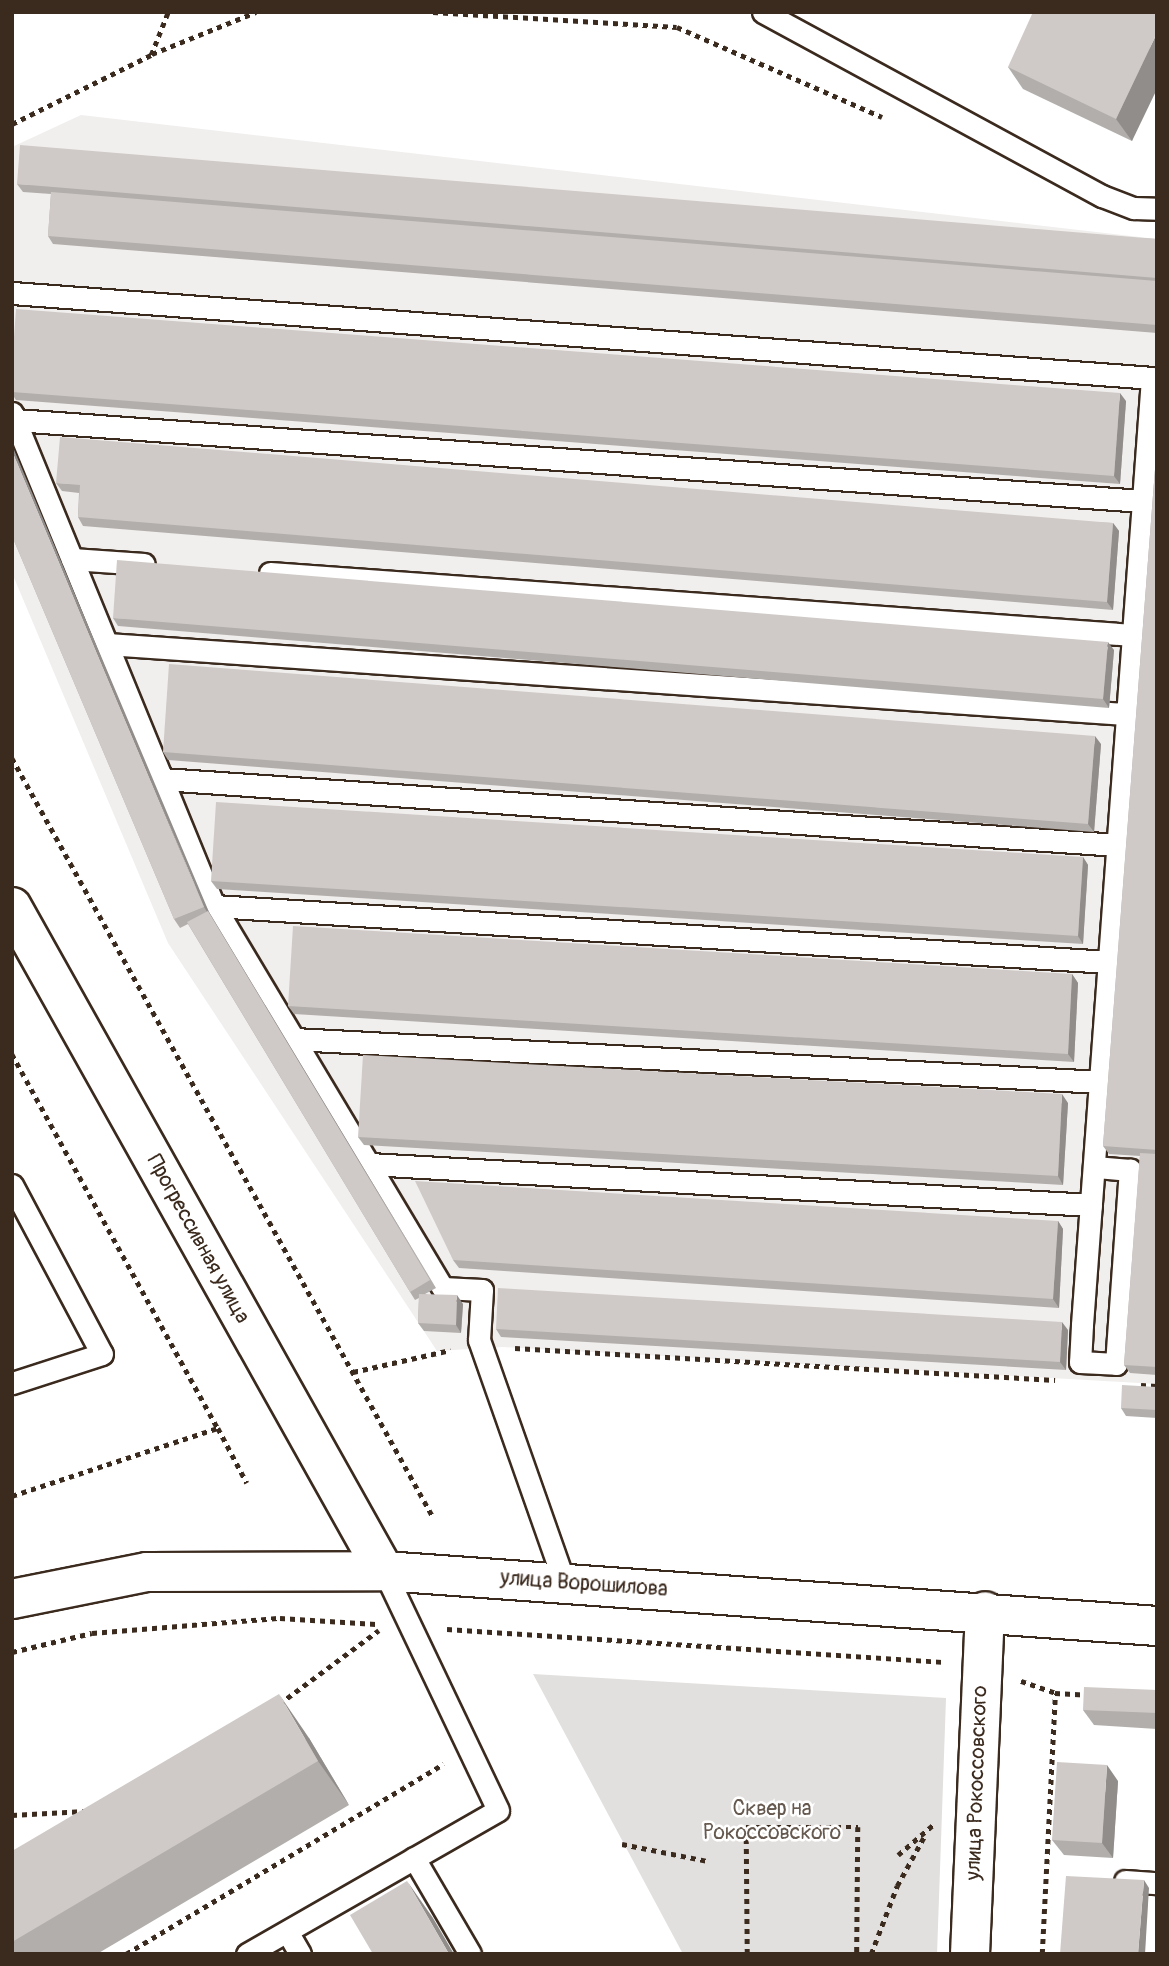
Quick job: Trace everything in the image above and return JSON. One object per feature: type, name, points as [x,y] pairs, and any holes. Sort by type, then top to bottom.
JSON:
[{"type":"main road","name":"Прогрессивная улица","points":[[12,907],[384,1571]]},
{"type":"main road","name":"улица Ворошилова","points":[[12,1600],[147,1573],[384,1571],[985,1611],[1157,1626]]},
{"type":"main road","name":"улица Рокоссовского","points":[[970,1954],[985,1611]]},
{"type":"lane","points":[[763,12],[1102,196],[1134,208],[1157,209]]},
{"type":"lane","points":[[12,293],[1152,378],[1082,1325],[1080,1363],[1116,1364],[1130,1170],[1094,1167]]},
{"type":"lane","points":[[510,1292],[443,1288],[214,906],[14,417],[1143,501]]},
{"type":"lane","points":[[72,559],[170,566]]},
{"type":"lane","points":[[254,572],[1133,635]]},
{"type":"lane","points":[[107,644],[1127,714]]},
{"type":"lane","points":[[162,779],[1118,845]]},
{"type":"lane","points":[[214,906],[1109,962]]},
{"type":"lane","points":[[294,1039],[1100,1082]]},
{"type":"lane","points":[[369,1164],[1091,1205]]},
{"type":"lane","points":[[12,1185],[102,1354],[12,1383]]},
{"type":"lane","points":[[482,1290],[482,1348],[564,1582]]},
{"type":"lane","points":[[1054,1323],[1082,1325]]},
{"type":"lane","points":[[247,1954],[288,1933],[498,1810],[384,1571]]},
{"type":"lane","points":[[414,1858],[470,1954]]},
{"type":"lane","points":[[1125,1881],[1157,1883]]},
{"type":"lane","points":[[288,1933],[300,1954]]},
{"type":"path","points":[[151,55],[168,12]]},
{"type":"path","points":[[12,124],[151,55],[256,12]]},
{"type":"path","points":[[433,12],[677,27],[894,122]]},
{"type":"path","points":[[12,758],[433,1517]]},
{"type":"path","points":[[12,1054],[247,1483]]},
{"type":"path","points":[[353,1372],[437,1351],[482,1348],[1068,1380]]},
{"type":"path","points":[[1137,1384],[1157,1386]]},
{"type":"path","points":[[12,1496],[218,1427]]},
{"type":"path","points":[[12,1652],[92,1633],[280,1618],[385,1625],[275,1706]]},
{"type":"path","points":[[411,1627],[951,1662]]},
{"type":"path","points":[[1042,1954],[1055,1693],[1093,1695]]},
{"type":"path","points":[[126,1954],[468,1749]]},
{"type":"path","points":[[12,1815],[94,1810],[71,1823]]},
{"type":"path","points":[[747,1954],[746,1827],[858,1827],[857,1954]]},
{"type":"path","points":[[871,1954],[897,1886],[925,1835]]},
{"type":"path","points":[[622,1844],[708,1861]]},
{"type":"shaded area","points":[[81,115],[1157,239],[1157,1384],[503,1347],[437,1351],[168,943],[12,573],[12,147]]},
{"type":"green space","name":"Сквер на Рокоссовского","points":[[533,1674],[946,1698],[937,1954],[683,1954]]},
{"type":"building","points":[[1033,12],[1157,12],[1157,33],[1116,119],[1008,67]]},
{"type":"building","points":[[20,145],[1157,239],[1157,278],[17,184]]},
{"type":"building","points":[[51,192],[1157,281],[1157,325],[48,236]]},
{"type":"building","points":[[16,309],[1120,393],[1114,476],[12,392]]},
{"type":"building","points":[[60,437],[1113,523],[1107,602],[78,517],[80,485],[56,483]]},
{"type":"building","points":[[1157,443],[1157,1150],[1103,1146]]},
{"type":"building","points":[[12,451],[204,907],[174,919],[12,536]]},
{"type":"building","points":[[117,560],[1108,642],[1103,699],[113,618]]},
{"type":"building","points":[[169,664],[1095,736],[1088,824],[163,752]]},
{"type":"building","points":[[216,802],[1083,857],[1078,936],[211,881]]},
{"type":"building","points":[[208,911],[430,1280],[410,1292],[187,922]]},
{"type":"building","points":[[293,926],[1072,974],[1068,1054],[288,1006]]},
{"type":"building","points":[[363,1055],[1062,1094],[1058,1176],[358,1137]]},
{"type":"building","points":[[1140,1153],[1157,1154],[1157,1367],[1124,1365]]},
{"type":"building","points":[[415,1181],[1058,1221],[1053,1299],[453,1260]]},
{"type":"building","points":[[498,1288],[1062,1322],[1060,1362],[496,1329]]},
{"type":"building","points":[[419,1294],[457,1295],[456,1325],[418,1323]]},
{"type":"building","points":[[1122,1385],[1157,1387],[1157,1410],[1121,1408]]},
{"type":"building","points":[[1084,1687],[1157,1690],[1157,1713],[1083,1710]]},
{"type":"building","points":[[279,1694],[318,1761],[12,1942],[12,1851]]},
{"type":"building","points":[[1057,1762],[1107,1765],[1102,1843],[1052,1840]]},
{"type":"building","points":[[1066,1876],[1144,1880],[1138,1954],[1060,1954]]},
{"type":"building","points":[[407,1881],[449,1954],[373,1954],[350,1915]]}]
